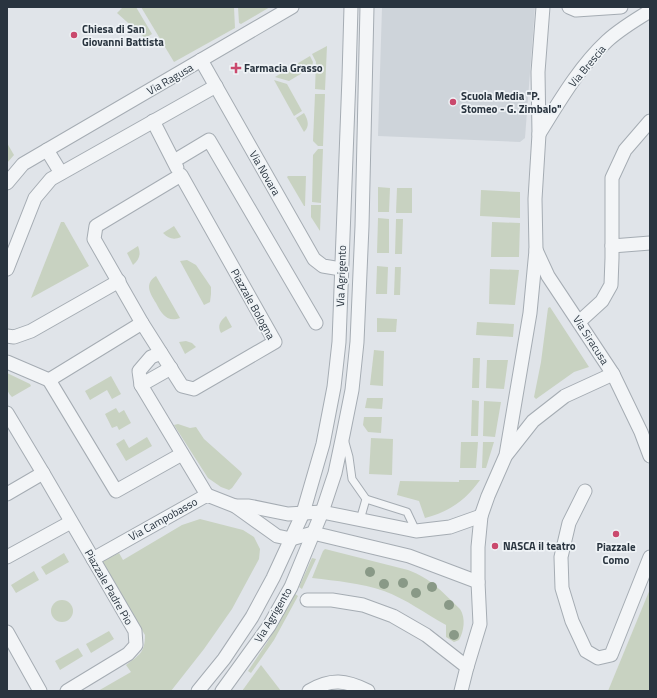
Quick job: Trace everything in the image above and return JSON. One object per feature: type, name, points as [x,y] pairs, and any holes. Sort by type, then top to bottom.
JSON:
[{"type":"street","name":"Via Ragusa","points":[[7,183],[24,164],[292,7]]},
{"type":"street","name":"Via Agrigento","points":[[198,691],[224,659],[252,617],[273,578],[303,513],[323,444],[334,387],[339,342],[350,77],[351,7]]},
{"type":"street","name":"Via Agrigento","points":[[222,691],[269,626],[291,587],[322,512],[334,473],[343,435],[352,390],[357,342],[362,226],[367,7]]},
{"type":"street","name":"Via Siracusa","points":[[461,691],[480,624],[478,546],[482,516],[488,496],[506,455],[528,325],[536,250],[535,199],[539,134],[538,72],[543,7]]},
{"type":"street","points":[[569,7],[576,10],[621,7]]},
{"type":"street","points":[[643,7],[650,8]]},
{"type":"street","name":"Via Brescia","points":[[539,134],[561,98],[582,68],[607,41],[633,21],[650,11]]},
{"type":"street","name":"Via Novara","points":[[201,60],[314,259],[323,266],[341,269]]},
{"type":"street","points":[[7,269],[35,198],[51,179],[216,86]]},
{"type":"street","name":"Piazzale Bologna","points":[[153,121],[181,175],[275,342],[194,389],[182,386],[142,323],[94,239],[96,226],[181,175]]},
{"type":"street","points":[[579,322],[602,301],[611,285],[612,178],[625,150],[650,121]]},
{"type":"street","points":[[174,161],[209,140],[316,323]]},
{"type":"street","points":[[47,150],[61,173]]},
{"type":"street","points":[[612,246],[650,243]]},
{"type":"street","name":"Via Siracusa","points":[[506,455],[533,421],[565,396],[613,374],[548,276],[536,250]]},
{"type":"street","points":[[7,336],[14,337],[30,331],[119,281]]},
{"type":"street","points":[[49,380],[142,323]]},
{"type":"street","points":[[161,353],[151,357],[139,371],[141,385],[207,495]]},
{"type":"street","points":[[7,362],[49,380],[116,491],[182,454]]},
{"type":"street","points":[[141,385],[171,368]]},
{"type":"street","points":[[613,374],[646,433],[650,456]]},
{"type":"street","name":"Piazzale Padre Pio","points":[[7,413],[135,631],[136,645],[128,654],[67,691]]},
{"type":"street","points":[[7,494],[43,473]]},
{"type":"street","points":[[585,491],[569,523],[560,557],[562,588],[572,621],[586,651],[598,658],[611,655],[650,557]]},
{"type":"street","name":"Via Campobasso","points":[[93,559],[207,495],[235,506],[277,536],[291,539]]},
{"type":"street","name":"Via Campobasso","points":[[235,506],[249,506],[288,514],[303,513]]},
{"type":"street","points":[[303,513],[322,512],[416,531],[450,526],[482,516]]},
{"type":"street","points":[[7,557],[71,522]]},
{"type":"street","points":[[291,539],[313,533],[409,556],[478,582]]},
{"type":"street","points":[[307,600],[332,600],[363,604],[393,616],[426,635],[467,667]]},
{"type":"street","points":[[7,632],[40,691]]},
{"type":"street","points":[[309,691],[321,684],[338,681],[358,686],[368,691]]},
{"type":"lane","points":[[343,435],[349,457],[352,479],[366,499],[407,512],[416,531]]},
{"type":"lane","points":[[360,520],[366,499]]},
{"type":"shaded area","name":"Scuola Media \"P. Stomeo - G. Zimbalo\"","points":[[382,7],[535,7],[525,138],[520,142],[378,136]]},
{"type":"green space","points":[[123,7],[136,7],[152,34],[145,38],[117,13]]},
{"type":"green space","points":[[141,7],[234,7],[235,28],[174,62]]},
{"type":"green space","points":[[238,7],[270,7],[241,24],[239,23]]},
{"type":"green space","points":[[327,46],[325,90],[315,89],[316,62],[312,54]]},
{"type":"green space","points":[[310,56],[313,62],[312,67],[289,81],[275,77]]},
{"type":"green space","points":[[274,80],[287,84],[302,111],[294,116]]},
{"type":"green space","points":[[315,94],[325,94],[323,146],[318,146],[313,141]]},
{"type":"green space","points":[[304,113],[308,123],[304,132],[296,118]]},
{"type":"green space","points":[[7,143],[14,155],[7,163]]},
{"type":"green space","points":[[318,149],[323,149],[321,203],[312,202],[313,155]]},
{"type":"green space","points":[[306,176],[305,206],[287,177]]},
{"type":"green space","points":[[378,187],[390,188],[389,212],[378,212]]},
{"type":"green space","points":[[397,188],[412,188],[412,213],[396,213]]},
{"type":"green space","points":[[481,190],[520,192],[520,218],[480,216]]},
{"type":"green space","points":[[311,205],[321,205],[320,231],[311,217]]},
{"type":"green space","points":[[378,218],[389,219],[389,253],[377,253]]},
{"type":"green space","points":[[396,219],[403,219],[402,254],[395,254]]},
{"type":"green space","points":[[61,222],[64,222],[89,266],[31,298]]},
{"type":"green space","points":[[492,222],[520,223],[519,257],[491,257]]},
{"type":"green space","points":[[174,226],[181,237],[167,237],[163,233]]},
{"type":"green space","points":[[138,246],[139,256],[133,265],[127,253]]},
{"type":"green space","points":[[187,260],[196,265],[211,287],[210,302],[204,305],[180,261]]},
{"type":"green space","points":[[377,266],[388,267],[387,294],[376,294]]},
{"type":"green space","points":[[395,267],[401,267],[400,295],[394,295]]},
{"type":"green space","points":[[490,269],[519,270],[515,305],[489,304]]},
{"type":"green space","points":[[156,276],[180,318],[168,318],[158,307],[149,289],[150,282]]},
{"type":"green space","points":[[550,307],[589,367],[574,372],[536,399],[534,397],[541,362],[548,308]]},
{"type":"green space","points":[[226,316],[232,327],[221,333],[219,328],[220,324]]},
{"type":"green space","points":[[377,318],[397,319],[396,332],[377,332]]},
{"type":"green space","points":[[477,322],[514,324],[513,337],[476,335]]},
{"type":"green space","points":[[186,341],[192,343],[196,347],[185,354],[179,342]]},
{"type":"green space","points":[[374,350],[384,351],[383,386],[370,385]]},
{"type":"green space","points":[[473,358],[480,358],[479,388],[472,388]]},
{"type":"green space","points":[[487,360],[508,360],[504,389],[486,388]]},
{"type":"green space","points":[[7,373],[30,384],[31,386],[12,397],[7,389]]},
{"type":"green space","points":[[111,376],[121,394],[112,399],[107,390],[90,400],[85,391]]},
{"type":"green space","points":[[367,398],[383,398],[382,409],[365,408]]},
{"type":"green space","points":[[472,400],[479,401],[478,436],[471,436]]},
{"type":"green space","points":[[484,401],[501,402],[495,437],[483,436]]},
{"type":"green space","points":[[116,408],[119,413],[124,410],[131,423],[119,430],[117,426],[112,428],[105,414]]},
{"type":"green space","points":[[364,417],[382,417],[381,433],[368,432],[363,425]]},
{"type":"green space","points":[[178,424],[190,428],[196,427],[204,439],[241,472],[242,474],[232,488],[229,490],[221,487],[208,478],[174,425]]},
{"type":"green space","points":[[147,437],[152,446],[126,461],[116,444],[124,439],[129,448]]},
{"type":"green space","points":[[371,438],[393,439],[392,475],[369,474]]},
{"type":"green space","points":[[461,442],[478,442],[476,468],[460,468]]},
{"type":"green space","points":[[483,442],[494,442],[486,468],[482,468]]},
{"type":"green space","points":[[459,480],[480,480],[469,494],[449,509],[425,518],[419,501],[397,495],[400,481],[459,482]]},
{"type":"green space","points":[[200,519],[243,530],[254,537],[260,549],[259,559],[232,609],[204,649],[171,691],[98,691],[131,672],[126,665],[140,653],[145,641],[145,635],[102,563],[103,561],[119,553],[123,560],[182,525]]},
{"type":"green space","points":[[325,549],[408,570],[436,586],[460,609],[462,613],[464,624],[459,640],[454,642],[446,637],[446,625],[392,594],[358,584],[312,578]]},
{"type":"green space","points":[[64,553],[69,562],[46,575],[41,567]]},
{"type":"green space","points":[[312,558],[316,559],[302,589],[299,587]]},
{"type":"green space","points":[[34,571],[39,580],[16,593],[11,585]]},
{"type":"green space","points":[[650,589],[650,691],[608,691]]},
{"type":"green space","points":[[295,594],[298,596],[274,640],[251,673],[248,671],[268,641]]},
{"type":"green space","points":[[58,600],[66,600],[73,607],[73,615],[66,622],[58,622],[51,615],[51,607]]},
{"type":"green space","points":[[109,631],[114,639],[91,653],[86,644]]},
{"type":"green space","points":[[78,648],[83,656],[60,670],[55,661]]},
{"type":"green space","points":[[261,665],[281,691],[242,691]]},
{"type":"place","name":"Chiesa di San Giovanni Battista","points":[[74,35]]},
{"type":"place","name":"Farmacia Grasso","points":[[236,68]]},
{"type":"place","name":"Scuola Media \"P. Stomeo - G. Zimbalo\"","points":[[453,102]]},
{"type":"place","name":"Piazzale Como","points":[[616,534]]},
{"type":"place","name":"NASCA il teatro","points":[[495,546]]}]
